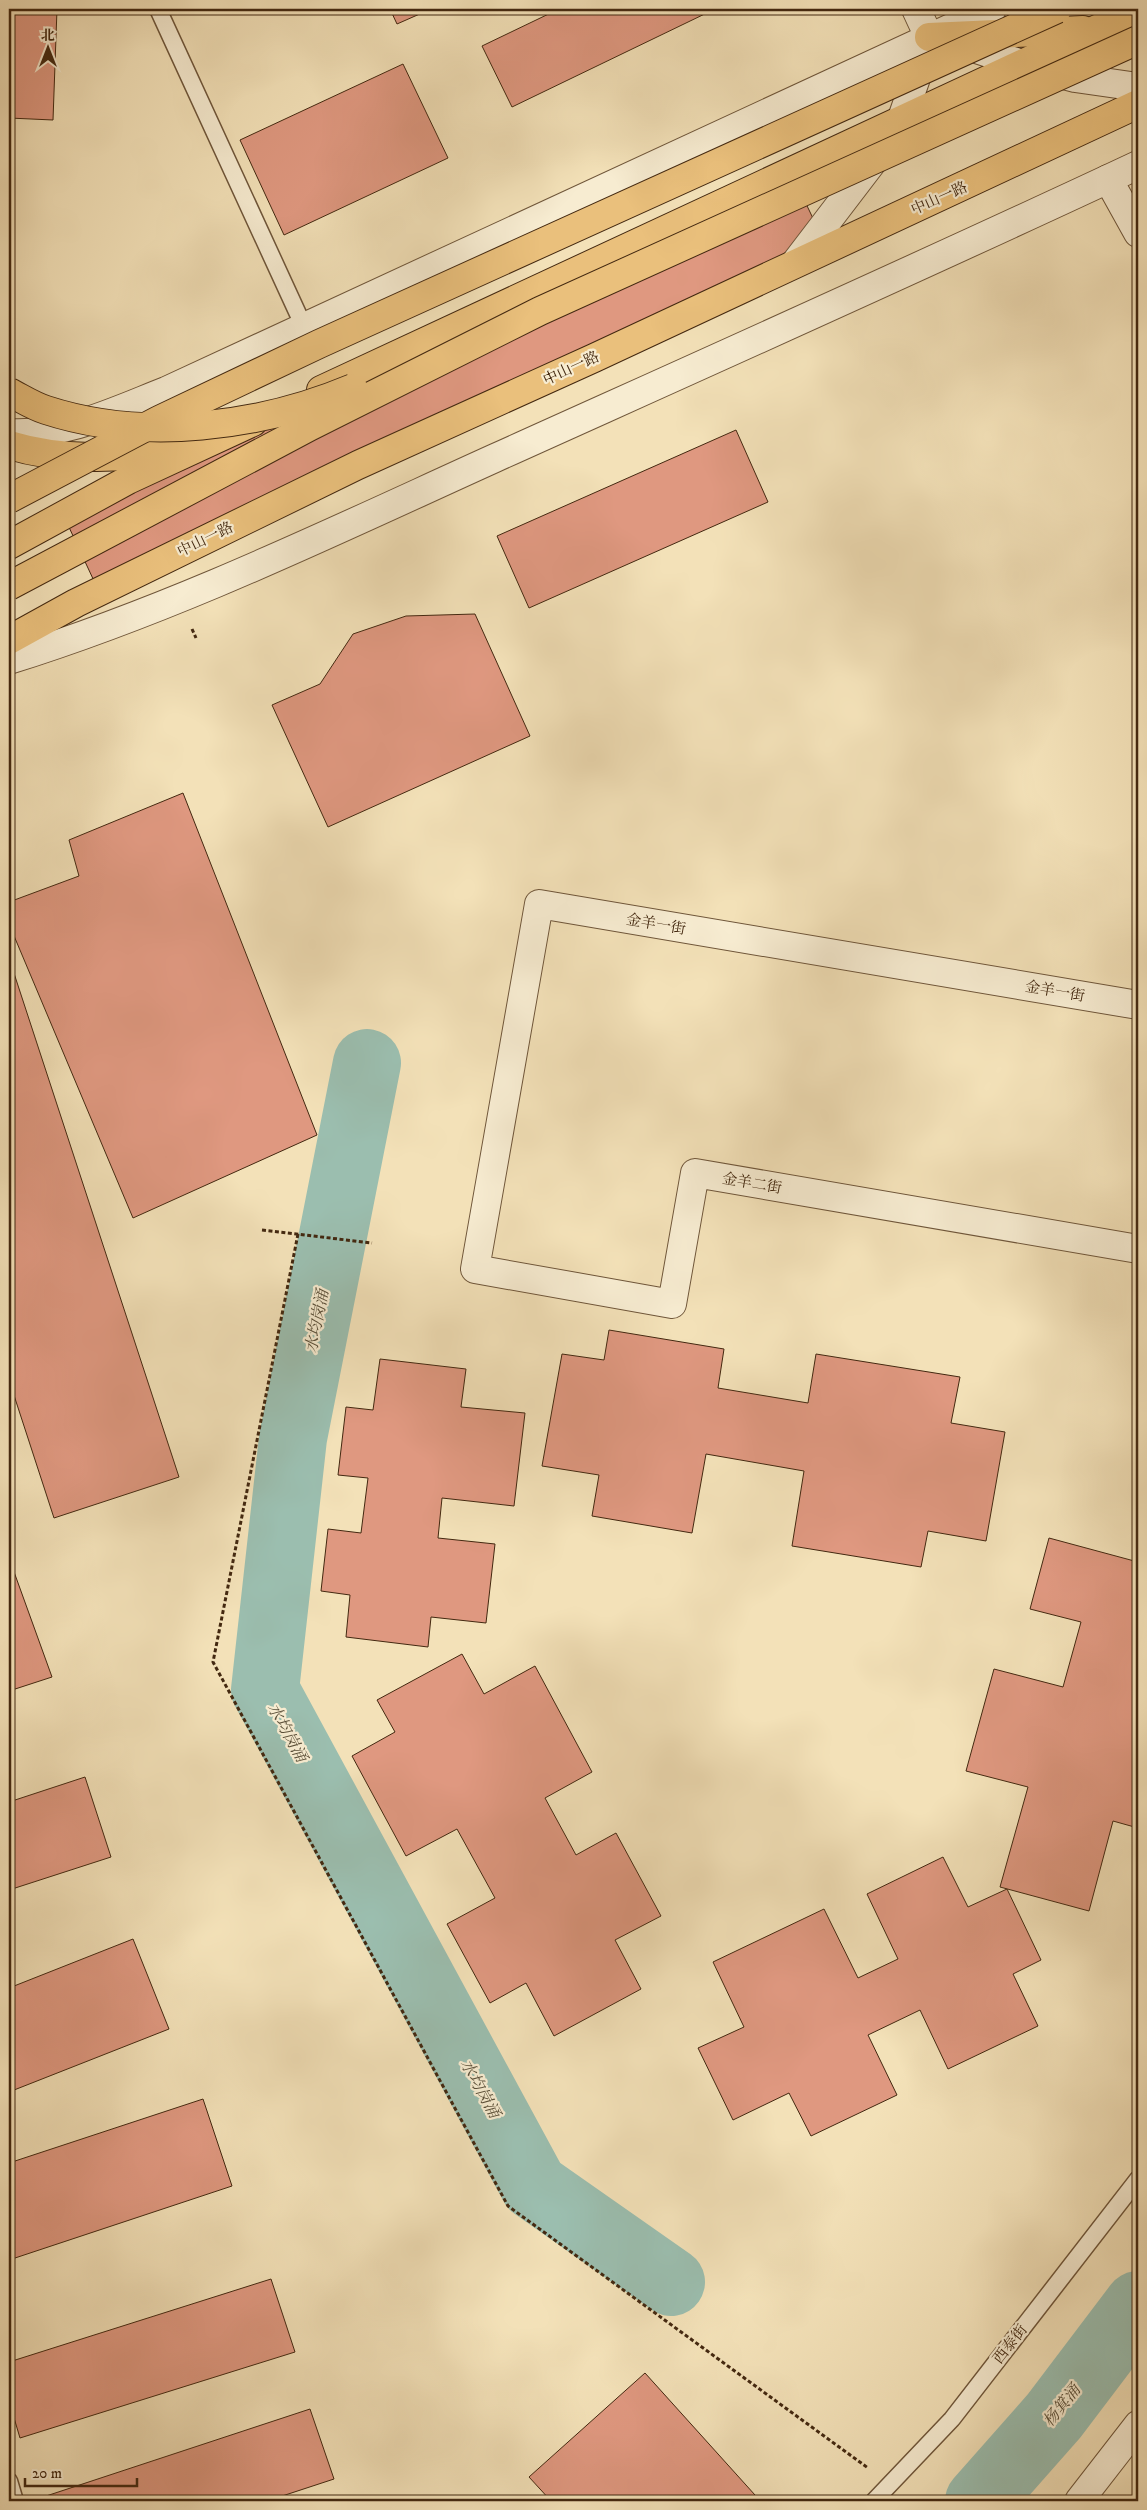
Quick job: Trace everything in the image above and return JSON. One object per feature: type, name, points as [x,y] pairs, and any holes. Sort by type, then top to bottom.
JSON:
[{"type":"main road","points":[[9,499],[159,420],[311,348],[1057,9]]},
{"type":"main road","points":[[9,545],[128,480],[1138,10]]},
{"type":"main road","points":[[929,37],[1094,30]]},
{"type":"main road","points":[[9,392],[45,410],[79,419],[123,426],[181,427],[231,422],[290,410],[349,390],[540,311],[1138,40]]},
{"type":"main road","name":"中山一路","points":[[9,640],[76,603],[349,469],[594,358],[796,262],[1138,104]]},
{"type":"main road","points":[[9,586],[292,436],[540,311]]},
{"type":"main road","points":[[9,445],[49,455],[99,458],[146,455],[201,446]]},
{"type":"street","points":[[796,262],[878,158],[901,121],[920,69],[929,37],[916,9]]},
{"type":"street","points":[[9,432],[52,432],[96,419],[166,390],[992,9]]},
{"type":"street","points":[[929,37],[961,44],[1022,64],[1076,78],[1138,87]]},
{"type":"street","points":[[9,660],[123,620],[279,555],[938,258],[1138,165]]},
{"type":"street","points":[[1108,179],[1138,233]]},
{"type":"street","name":"金羊一街","points":[[475,1269],[539,904],[1138,1005]]},
{"type":"street","name":"金羊二街","points":[[475,1269],[672,1304],[695,1173],[1138,1249]]},
{"type":"street","points":[[1079,2501],[1138,2425]]},
{"type":"lane","points":[[158,9],[304,327]]},
{"type":"lane","name":"西泰街","points":[[874,2501],[952,2419],[1138,2179]]},
{"type":"lane","points":[[9,2481],[15,2501]]},
{"type":"path","points":[[262,1230],[372,1243]]},
{"type":"path","points":[[298,1234],[213,1662],[508,2206],[891,2485]]},
{"type":"building","points":[[9,9],[57,9],[53,120],[9,118]]},
{"type":"building","points":[[390,9],[431,9],[397,24]]},
{"type":"building","points":[[559,9],[715,9],[512,107],[482,46]]},
{"type":"building","points":[[403,64],[448,158],[284,235],[240,140]]},
{"type":"building","points":[[789,168],[830,254],[101,596],[61,510]]},
{"type":"building","points":[[736,430],[768,502],[529,608],[497,536]]},
{"type":"building","points":[[475,614],[530,736],[328,827],[272,705],[320,684],[353,634],[406,616]]},
{"type":"building","points":[[183,793],[317,1135],[133,1218],[9,924],[9,902],[79,876],[69,840]]},
{"type":"building","points":[[9,958],[179,1477],[54,1518],[9,1380]]},
{"type":"building","points":[[609,1330],[724,1349],[718,1388],[808,1403],[816,1354],[960,1377],[951,1423],[1005,1432],[986,1541],[928,1531],[921,1567],[792,1546],[804,1471],[706,1454],[692,1533],[592,1516],[599,1475],[542,1466],[562,1354],[604,1360]]},
{"type":"building","points":[[380,1359],[466,1369],[461,1407],[525,1413],[514,1506],[442,1498],[438,1538],[495,1544],[486,1623],[431,1617],[428,1647],[346,1637],[350,1595],[321,1591],[328,1529],[361,1533],[368,1478],[338,1475],[346,1407],[373,1410]]},
{"type":"building","points":[[1049,1538],[1138,1562],[1138,1828],[1113,1821],[1089,1911],[1000,1887],[1028,1787],[966,1771],[994,1669],[1063,1687],[1081,1622],[1030,1609]]},
{"type":"building","points":[[9,1558],[52,1677],[9,1691]]},
{"type":"building","points":[[462,1654],[484,1694],[535,1666],[592,1772],[545,1798],[576,1855],[616,1833],[661,1916],[615,1940],[641,1989],[554,2036],[526,1983],[490,2003],[447,1924],[495,1898],[457,1829],[406,1856],[352,1756],[395,1732],[377,1700]]},
{"type":"building","points":[[85,1777],[111,1857],[9,1890],[9,1802]]},
{"type":"building","points":[[943,1857],[968,1907],[1007,1889],[1041,1960],[1013,1974],[1038,2026],[948,2069],[920,2010],[868,2035],[897,2095],[811,2136],[789,2093],[733,2120],[698,2048],[744,2027],[713,1962],[824,1909],[858,1978],[898,1959],[867,1894]]},
{"type":"building","points":[[133,1939],[169,2029],[9,2092],[9,1988]]},
{"type":"building","points":[[203,2099],[232,2186],[9,2260],[9,2163]]},
{"type":"building","points":[[271,2279],[295,2352],[20,2438],[9,2401],[9,2362]]},
{"type":"building","points":[[645,2373],[755,2495],[748,2501],[551,2501],[529,2477]]},
{"type":"building","points":[[310,2409],[334,2479],[267,2501],[31,2501]]},
{"type":"waterway","name":"水均岗涌","points":[[367,1063],[293,1438],[265,1690],[534,2186],[671,2282]]},
{"type":"waterway","name":"杨箕涌","points":[[979,2501],[1054,2416],[1138,2305]]}]
